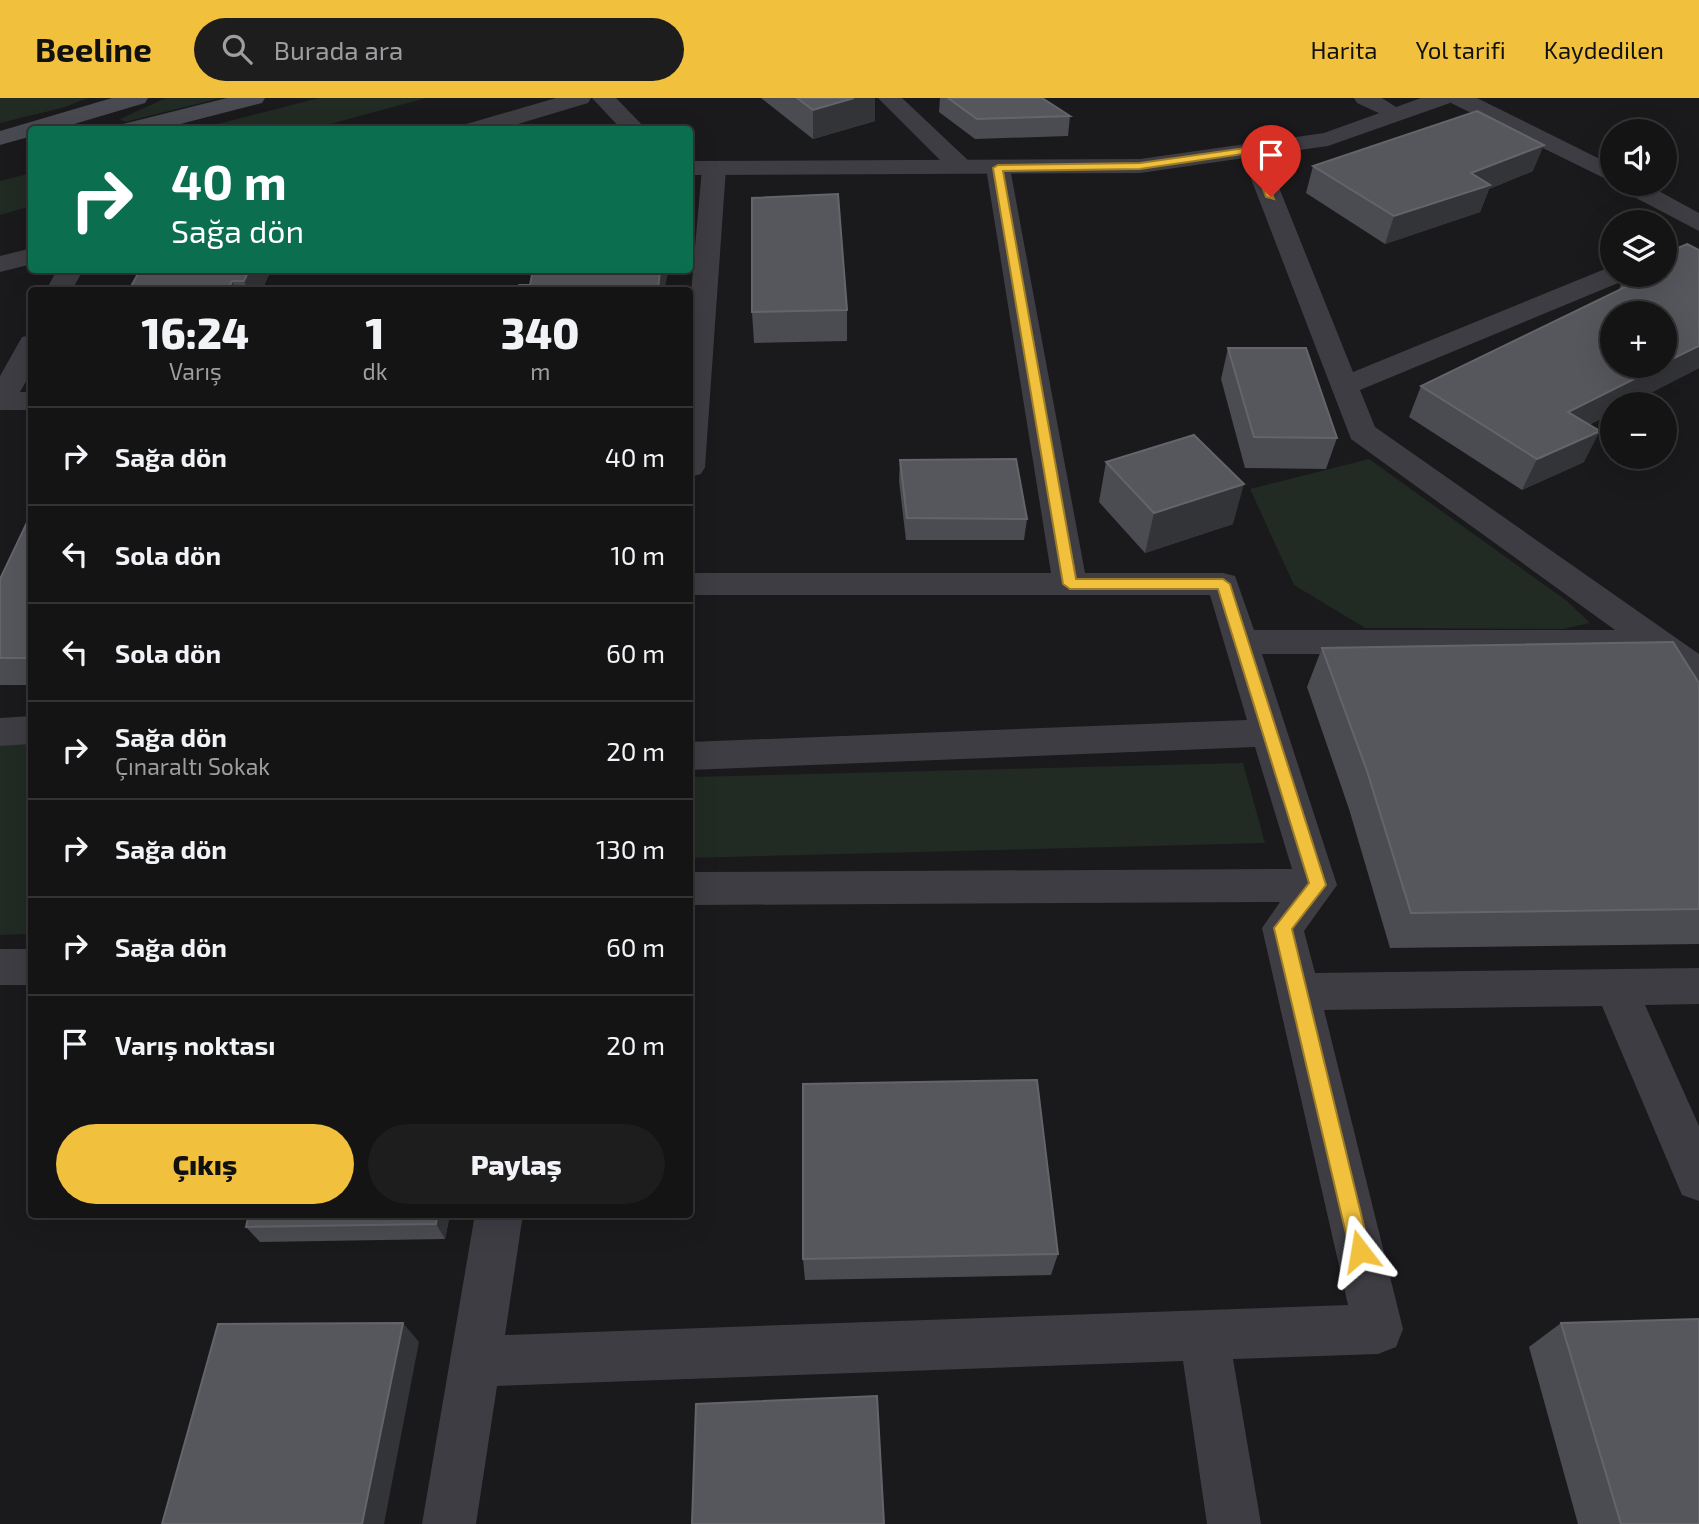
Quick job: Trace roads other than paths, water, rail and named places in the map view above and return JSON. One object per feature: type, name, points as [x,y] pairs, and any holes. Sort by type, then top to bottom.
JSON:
[{"type":"main road","points":[[41,126],[137,98]]},
{"type":"main road","points":[[143,126],[254,98]]},
{"type":"main road","points":[[0,138],[28,130]]},
{"type":"main road","points":[[0,161],[28,154]]},
{"type":"street","points":[[485,126],[580,98]]},
{"type":"street","points":[[603,98],[632,126]]},
{"type":"street","points":[[889,98],[962,168]]},
{"type":"street","points":[[1365,98],[1396,114]]},
{"type":"street","points":[[693,373],[702,168],[1140,166],[1328,139],[1442,98]]},
{"type":"street","points":[[1458,98],[1600,170]]},
{"type":"street","points":[[1252,150],[1362,432],[1686,655]]},
{"type":"street","points":[[998,168],[1070,584]]},
{"type":"street","points":[[1643,196],[1695,236]]},
{"type":"street","points":[[0,264],[28,257]]},
{"type":"street","points":[[1344,386],[1600,281]]},
{"type":"street","points":[[28,351],[1,402],[28,401]]},
{"type":"street","points":[[693,584],[1223,584],[1317,885]]},
{"type":"street","points":[[1242,642],[1686,655]]},
{"type":"street","points":[[0,732],[28,730]]},
{"type":"street","points":[[693,756],[1270,733]]},
{"type":"street","points":[[693,888],[1317,885]]},
{"type":"street","points":[[475,1361],[1378,1329],[1283,928],[1317,885]]},
{"type":"street","points":[[0,967],[28,967]]},
{"type":"street","points":[[1298,992],[1699,986]]},
{"type":"street","points":[[1616,988],[1699,1180]]},
{"type":"street","points":[[449,1524],[498,1218]]},
{"type":"street","points":[[1204,1336],[1234,1524]]}]
